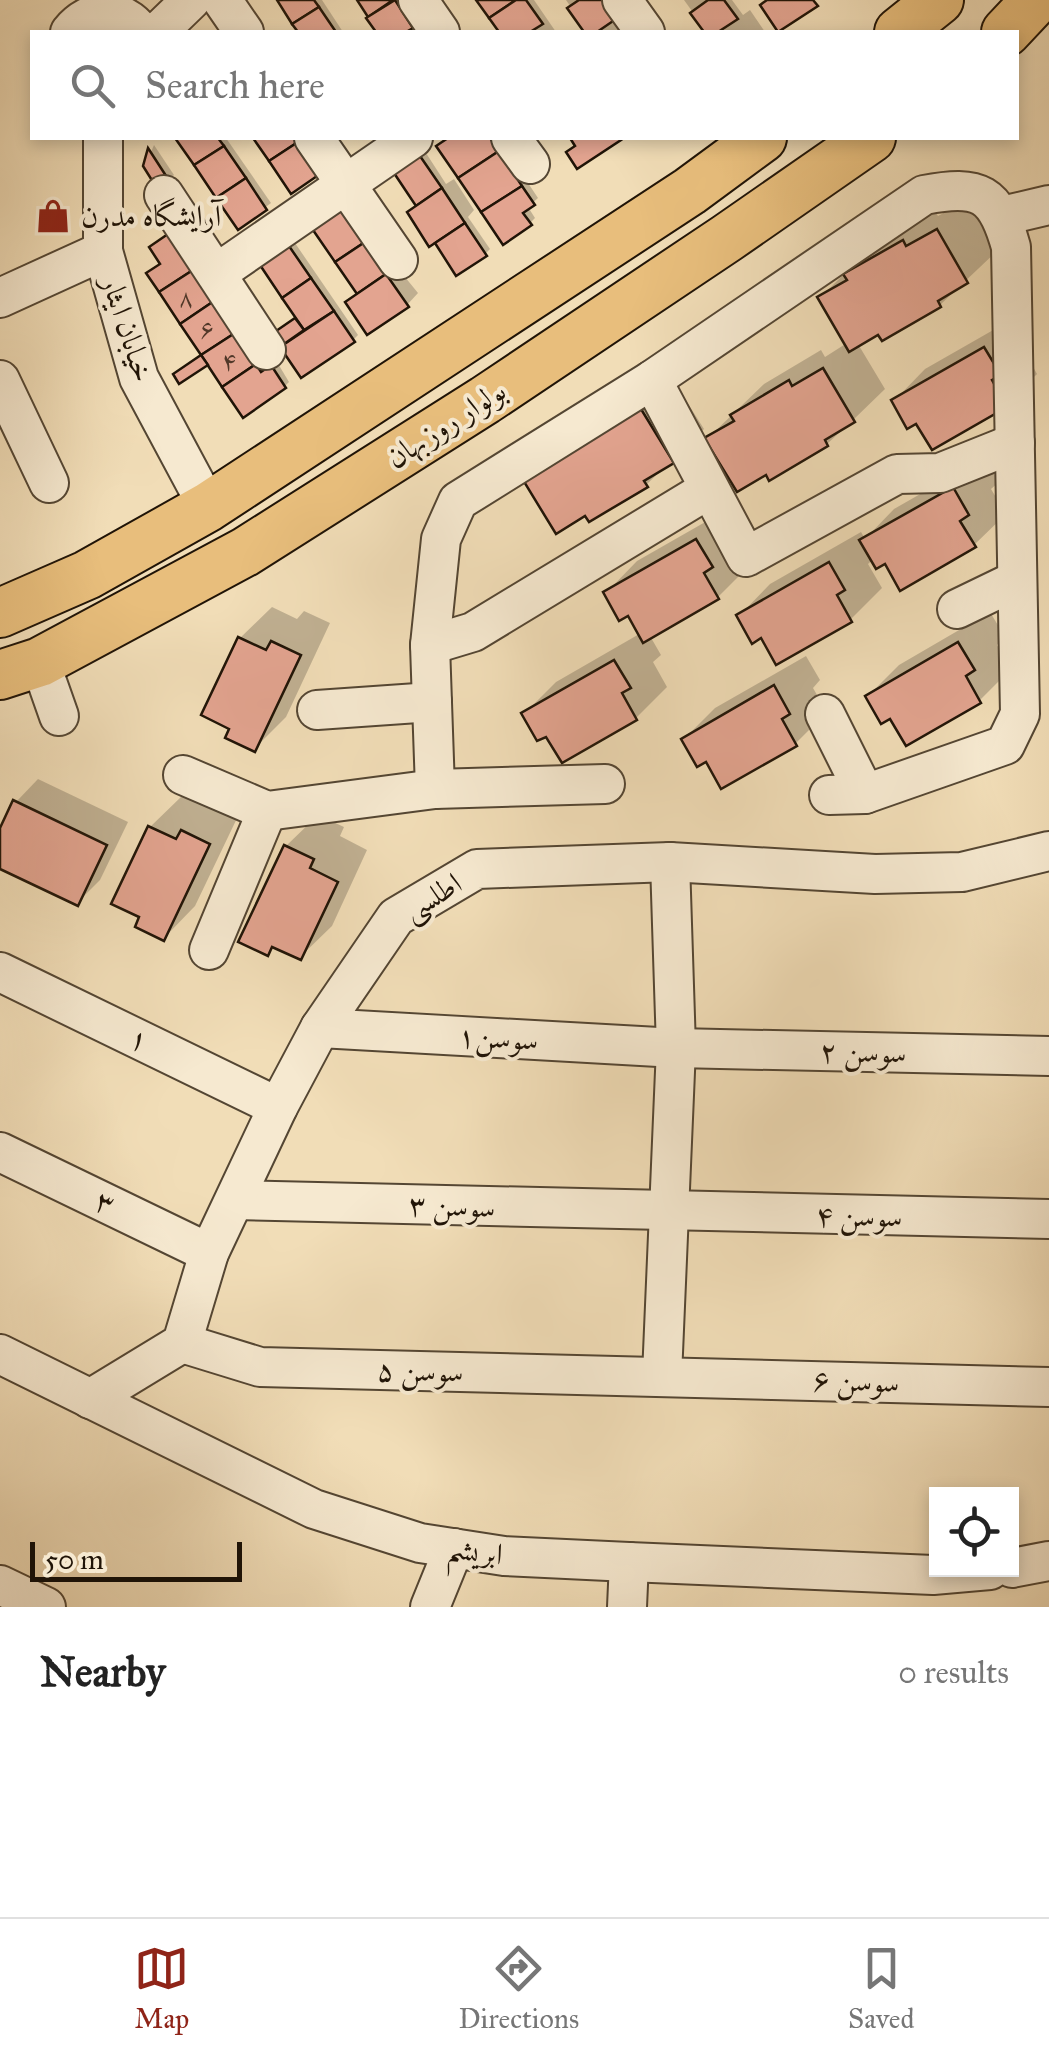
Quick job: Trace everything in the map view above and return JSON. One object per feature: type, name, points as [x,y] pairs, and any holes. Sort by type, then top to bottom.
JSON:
[{"type":"main road","points":[[902,30],[939,0]]},
{"type":"main road","points":[[1008,30],[1036,0]]},
{"type":"main road","name":"بولوار روزبهان","points":[[0,613],[87,576],[208,507],[690,191],[759,140]]},
{"type":"main road","name":"بولوار روزبهان","points":[[20,668],[245,552],[484,400],[868,140]]},
{"type":"main road","points":[[690,191],[728,238]]},
{"type":"street","points":[[160,30],[190,0]]},
{"type":"street","points":[[222,0],[243,30]]},
{"type":"street","points":[[418,0],[439,30]]},
{"type":"street","points":[[622,0],[643,30]]},
{"type":"street","points":[[74,17],[117,14],[140,30]]},
{"type":"street","name":"خیابان ایثار","points":[[103,140],[103,251],[139,378],[208,507]]},
{"type":"street","points":[[315,140],[398,260]]},
{"type":"street","points":[[217,273],[410,140]]},
{"type":"street","points":[[436,789],[430,646],[441,540],[458,501],[652,380],[924,195],[954,189],[980,194],[1002,216],[1011,248],[1020,714],[1004,745],[847,794],[825,714]]},
{"type":"street","points":[[164,196],[266,350]]},
{"type":"street","points":[[1002,216],[1049,205]]},
{"type":"street","points":[[0,298],[103,251]]},
{"type":"street","points":[[0,380],[50,483]]},
{"type":"street","points":[[652,380],[746,557],[897,474],[940,473],[1015,443]]},
{"type":"street","points":[[430,646],[472,632],[709,489]]},
{"type":"street","points":[[957,609],[1018,580]]},
{"type":"street","points":[[20,668],[58,716]]},
{"type":"street","points":[[317,710],[432,702]]},
{"type":"street","points":[[184,775],[267,812],[436,789],[606,784]]},
{"type":"street","points":[[209,950],[267,812]]},
{"type":"street","name":"اطلسی","points":[[182,1343],[209,1253],[320,1028],[396,917],[477,869],[670,862],[875,874],[962,872],[1049,850]]},
{"type":"street","points":[[662,1376],[676,1048],[670,862]]},
{"type":"street","name":"۱","points":[[0,972],[278,1107]]},
{"type":"street","name":"سوسن۱","points":[[320,1028],[676,1048]]},
{"type":"street","name":"سوسن ۲","points":[[676,1048],[1049,1056]]},
{"type":"street","name":"۳","points":[[0,1152],[209,1253]]},
{"type":"street","name":"سوسن ۳","points":[[235,1200],[669,1212]]},
{"type":"street","name":"سوسن ۴","points":[[669,1212],[1049,1219]]},
{"type":"street","points":[[90,1399],[182,1343]]},
{"type":"street","name":"۵ سوسن","points":[[182,1343],[260,1368],[662,1376]]},
{"type":"street","name":"ابریشم","points":[[3,1362],[90,1399],[314,1509],[420,1542],[504,1556],[929,1575]]},
{"type":"street","name":"سوسن ۶","points":[[662,1376],[1049,1387]]},
{"type":"street","points":[[430,1607],[454,1548]]},
{"type":"street","points":[[628,1562],[628,1607]]},
{"type":"street","points":[[1019,1567],[1049,1562]]},
{"type":"street","points":[[0,1585],[46,1607]]},
{"type":"building","points":[[277,0],[314,0],[319,7],[292,24]]},
{"type":"building","points":[[357,0],[393,0],[368,17]]},
{"type":"building","points":[[395,0],[413,28],[375,30],[366,18]]},
{"type":"building","points":[[476,0],[516,0],[489,18]]},
{"type":"building","points":[[516,0],[526,0],[543,24],[533,30],[498,30],[489,18]]},
{"type":"building","points":[[579,0],[603,0],[616,19],[600,30],[583,30],[567,8]]},
{"type":"building","points":[[708,0],[724,0],[738,19],[721,30],[703,30],[690,13]]},
{"type":"building","points":[[767,0],[813,0],[818,6],[777,30],[760,5]]},
{"type":"building","points":[[319,7],[335,30],[296,30],[292,24]]},
{"type":"building","points":[[176,140],[220,140],[224,146],[194,165]]},
{"type":"building","points":[[254,140],[298,142],[269,161]]},
{"type":"building","points":[[445,140],[491,140],[499,151],[458,178],[436,146]]},
{"type":"building","points":[[571,140],[621,140],[577,169],[566,152],[575,146]]},
{"type":"building","points":[[298,142],[320,174],[291,194],[269,161]]},
{"type":"building","points":[[224,146],[246,178],[216,198],[194,165]]},
{"type":"building","points":[[148,148],[170,182],[158,190],[143,166]]},
{"type":"building","points":[[499,151],[522,186],[481,212],[458,178]]},
{"type":"building","points":[[420,156],[442,188],[416,206],[394,173]]},
{"type":"building","points":[[246,178],[267,210],[238,230],[216,198]]},
{"type":"building","points":[[522,186],[535,205],[523,213],[532,225],[503,245],[481,212]]},
{"type":"building","points":[[442,188],[465,223],[429,247],[407,212]]},
{"type":"building","points":[[342,210],[365,242],[335,262],[313,230]]},
{"type":"building","points":[[465,223],[487,256],[456,276],[435,243]]},
{"type":"building","points":[[937,229],[968,283],[938,301],[941,307],[882,341],[878,335],[849,352],[817,297],[847,280],[843,274],[903,240],[906,246]]},
{"type":"building","points":[[168,234],[193,270],[159,292],[146,273],[160,264],[149,247]]},
{"type":"building","points":[[365,242],[386,274],[357,294],[335,262]]},
{"type":"building","points":[[289,246],[311,278],[282,298],[260,265]]},
{"type":"building","points":[[193,270],[214,301],[180,324],[159,292]]},
{"type":"building","points":[[386,274],[409,307],[367,335],[345,302]]},
{"type":"building","points":[[311,278],[334,311],[304,330],[282,298]]},
{"type":"building","points":[[214,301],[235,333],[201,355],[180,324]]},
{"type":"building","points":[[334,311],[355,342],[301,378],[280,347]]},
{"type":"building","points":[[295,318],[304,330],[284,344],[276,331]]},
{"type":"building","points":[[235,333],[256,364],[222,387],[201,355]]},
{"type":"building","points":[[984,347],[1001,375],[992,380],[1007,407],[932,450],[916,424],[907,429],[891,400]]},
{"type":"building","points":[[201,355],[208,365],[179,384],[173,374]]},
{"type":"building","points":[[256,364],[261,372],[271,365],[286,388],[243,418],[222,387]]},
{"type":"building","points":[[823,368],[855,422],[825,440],[828,446],[769,481],[766,475],[737,492],[704,438],[734,421],[730,415],[789,380],[792,386]]},
{"type":"building","points":[[641,409],[674,463],[644,481],[648,487],[589,522],[585,516],[556,534],[523,480]]},
{"type":"building","points":[[953,487],[969,515],[960,521],[976,547],[900,591],[885,564],[876,569],[859,540]]},
{"type":"building","points":[[696,539],[713,567],[704,573],[719,599],[643,643],[628,616],[619,621],[603,592]]},
{"type":"building","points":[[829,562],[845,590],[837,595],[852,622],[776,665],[761,638],[752,644],[736,615]]},
{"type":"building","points":[[238,637],[266,650],[271,641],[301,655],[255,752],[225,738],[229,729],[201,715]]},
{"type":"building","points":[[958,642],[975,670],[966,676],[981,703],[906,746],[890,719],[881,724],[865,696]]},
{"type":"building","points":[[614,660],[631,688],[622,693],[637,720],[562,763],[546,737],[537,741],[521,713]]},
{"type":"building","points":[[774,685],[790,714],[782,719],[797,746],[721,789],[706,762],[697,767],[681,739]]},
{"type":"building","points":[[13,800],[107,845],[78,906],[0,869],[0,828]]},
{"type":"building","points":[[148,826],[176,839],[181,830],[210,844],[164,941],[135,927],[139,917],[111,904]]},
{"type":"building","points":[[284,845],[314,859],[310,868],[338,882],[301,960],[272,947],[268,956],[238,942]]},
{"type":"place","name":"آرایشگاه مدرن","points":[[53,216]]}]
